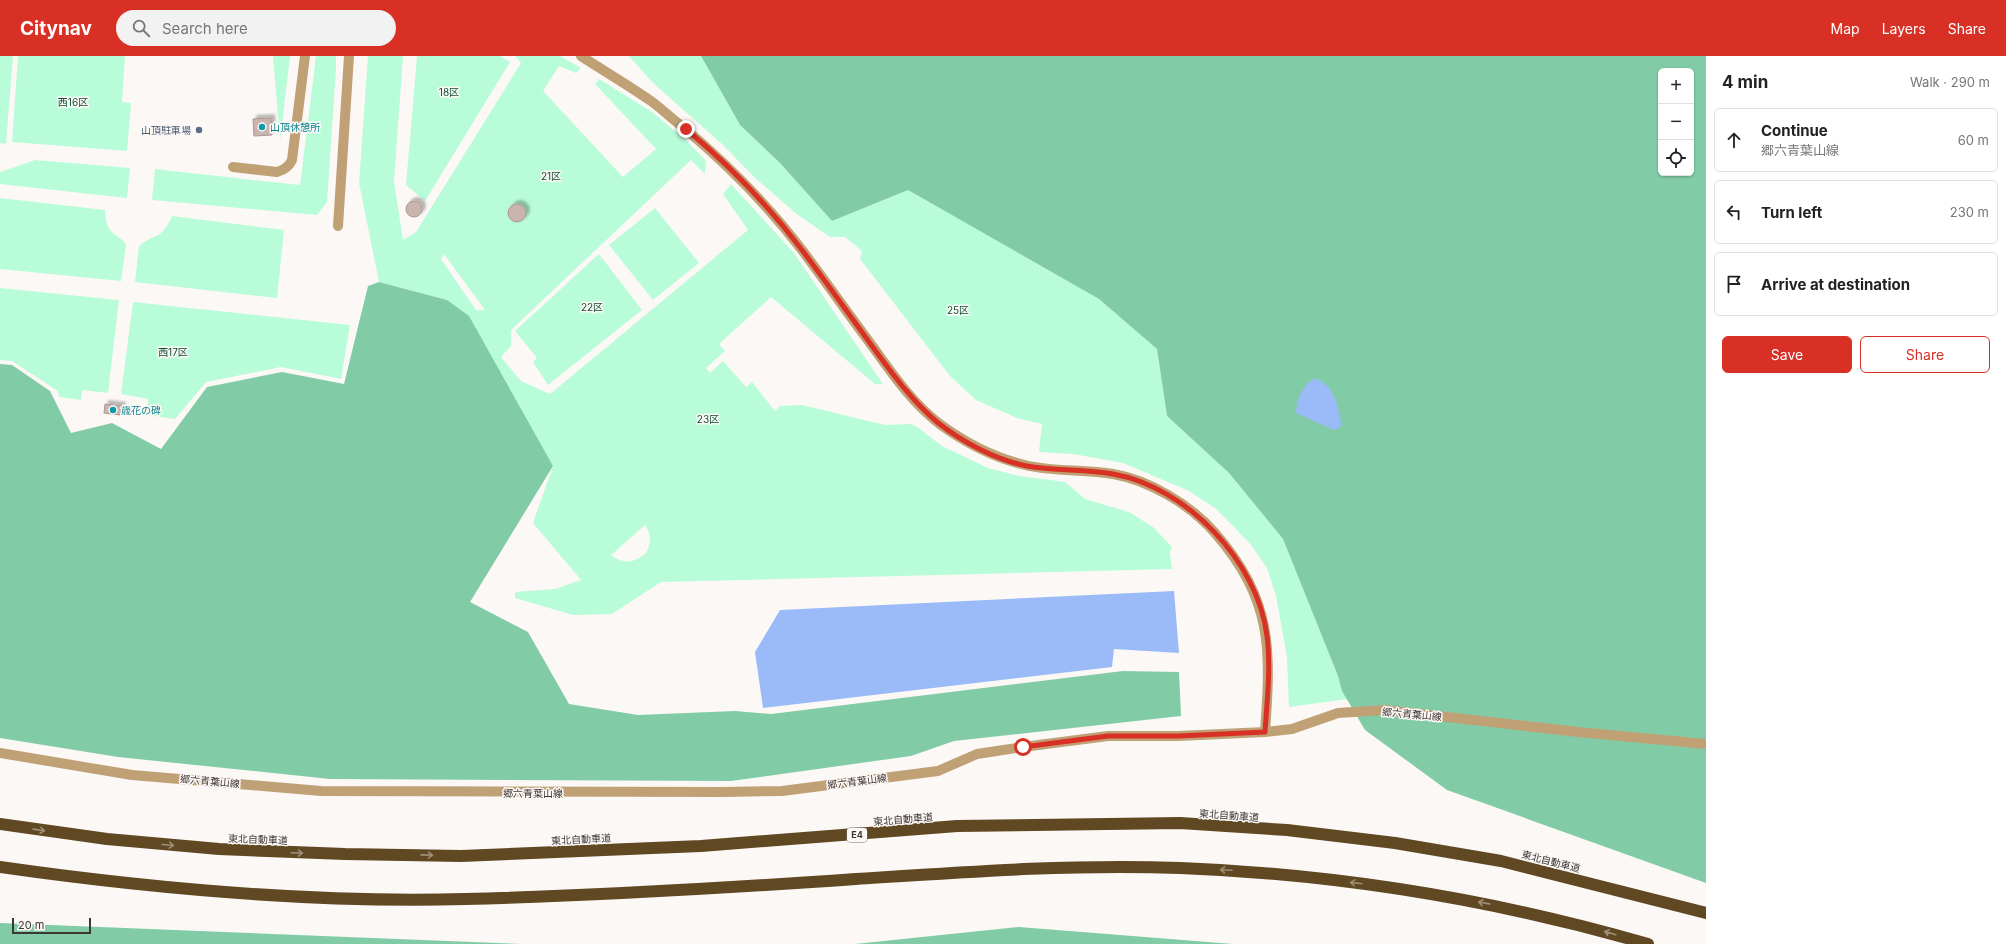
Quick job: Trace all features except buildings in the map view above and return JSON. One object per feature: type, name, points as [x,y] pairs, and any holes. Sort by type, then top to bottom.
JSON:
[{"type":"highway","name":"東北自動車道","points":[[0,824],[107,839],[219,850],[461,856],[701,846],[957,826],[1180,823],[1287,830],[1395,843],[1486,859],[1601,885],[1706,913]]},
{"type":"highway","points":[[0,867],[101,881],[216,893],[342,899],[460,900],[587,895],[1026,869],[1178,868],[1282,874],[1377,885],[1490,904],[1593,928],[1648,944]]},
{"type":"street","points":[[233,167],[277,172],[282,171],[290,165],[292,160],[305,56]]},
{"type":"street","points":[[338,226],[349,56]]},
{"type":"street","points":[[581,56],[652,102],[719,157],[766,206],[802,249],[895,378],[916,403],[938,423],[963,440],[993,454],[1026,466],[1114,474],[1148,485],[1179,502],[1199,517],[1214,531],[1240,564],[1250,582],[1267,635],[1268,692],[1265,732]]},
{"type":"street","name":"郷六青葉山線","points":[[0,753],[132,775],[321,791],[723,792],[782,791],[938,771],[977,754],[1108,736],[1178,736],[1265,732],[1292,729],[1338,713],[1385,710],[1578,732],[1706,744]]},
{"type":"green space","points":[[0,56],[13,56],[6,144],[0,143]]},
{"type":"green space","name":"西16区","points":[[18,56],[125,56],[122,102],[131,103],[127,151],[12,142]]},
{"type":"green space","points":[[273,56],[290,56],[280,141]]},
{"type":"green space","points":[[316,56],[336,56],[327,202],[317,215],[152,200],[155,169],[300,185]]},
{"type":"green space","points":[[368,56],[403,56],[394,182],[403,240],[416,232],[521,63],[515,56],[560,56],[581,68],[576,73],[559,66],[543,91],[623,177],[656,149],[595,84],[599,79],[652,112],[686,140],[706,161],[705,174],[691,160],[511,330],[511,346],[501,357],[521,381],[550,394],[748,230],[723,194],[731,184],[794,253],[883,384],[875,384],[771,297],[719,344],[725,351],[706,368],[710,373],[723,361],[746,387],[752,382],[775,411],[780,406],[802,405],[885,425],[911,424],[942,446],[988,468],[1019,476],[1065,482],[1085,499],[1129,512],[1153,527],[1172,547],[1170,553],[1172,569],[661,582],[612,614],[573,615],[515,598],[515,592],[555,589],[581,580],[533,523],[553,466],[447,300],[379,282],[359,183]],"holes":[[[444,254],[485,310],[476,310],[441,259]],[[645,525],[650,535],[649,546],[646,553],[629,562],[620,560],[611,555]]]},
{"type":"green space","name":"18区","points":[[417,56],[500,56],[510,62],[425,201],[406,185]]},
{"type":"green space","name":"25区","points":[[629,56],[701,56],[740,125],[780,163],[832,221],[908,190],[1099,299],[1157,349],[1167,416],[1229,473],[1283,539],[1338,676],[1342,691],[1348,699],[1289,707],[1287,657],[1276,596],[1267,568],[1251,545],[1215,508],[1189,491],[1123,463],[1073,454],[1039,452],[1042,424],[1017,418],[976,400],[950,376],[860,259],[862,251],[845,237],[830,237],[798,215],[755,178],[723,145],[652,82]]},
{"type":"green space","points":[[701,56],[1706,56],[1706,883],[1447,790],[1365,730],[1342,691],[1338,676],[1283,539],[1229,473],[1167,416],[1157,349],[1099,299],[908,190],[832,221],[780,163],[740,125]]},
{"type":"green space","points":[[35,160],[130,168],[127,198],[0,184],[0,172]]},
{"type":"green space","points":[[0,198],[105,210],[109,229],[126,245],[121,281],[0,269]]},
{"type":"green space","points":[[655,208],[699,263],[653,300],[609,245]]},
{"type":"green space","points":[[172,216],[284,230],[277,298],[135,282],[139,246],[161,233]]},
{"type":"green space","name":"22区","points":[[599,254],[642,310],[548,385],[533,362],[537,358],[515,331]]},
{"type":"green space","points":[[379,282],[447,300],[469,316],[553,466],[470,602],[528,632],[569,704],[638,715],[735,711],[771,714],[1123,671],[1179,672],[1181,716],[954,741],[911,756],[731,781],[330,779],[118,757],[0,738],[0,364],[12,365],[50,391],[71,433],[112,423],[161,449],[207,387],[282,372],[344,384],[368,286]]},
{"type":"green space","points":[[0,288],[119,300],[108,393],[82,390],[81,400],[59,397],[58,391],[12,361],[0,360]]},
{"type":"green space","name":"西17区","points":[[133,302],[350,325],[341,379],[281,367],[206,382],[175,419],[147,415],[148,399],[121,394]]},
{"type":"green space","points":[[0,923],[521,944],[0,944]]},
{"type":"green space","points":[[1019,927],[1233,944],[855,944]]},
{"type":"water","points":[[1315,378],[1327,386],[1337,404],[1342,426],[1334,430],[1296,413],[1301,393],[1310,381]]},
{"type":"water","points":[[1174,591],[1179,653],[1114,649],[1112,667],[763,708],[755,652],[780,610]]},
{"type":"place","name":"山頂休憩所","points":[[262,127]]},
{"type":"place","name":"山頂駐車場","points":[[199,130]]},
{"type":"place","name":"歳花の碑","points":[[113,410]]},
{"type":"route","points":[[686,129],[719,157],[766,206],[802,249],[895,378],[916,403],[938,423],[963,440],[993,454],[1026,466],[1114,474],[1148,485],[1179,502],[1199,517],[1214,531],[1240,564],[1250,582],[1267,635],[1268,692],[1265,732],[1178,736],[1108,736],[1023,747]]},
{"type":"park label","name":"21区","points":[[551,176]]},
{"type":"park label","name":"23区","points":[[708,419]]}]
